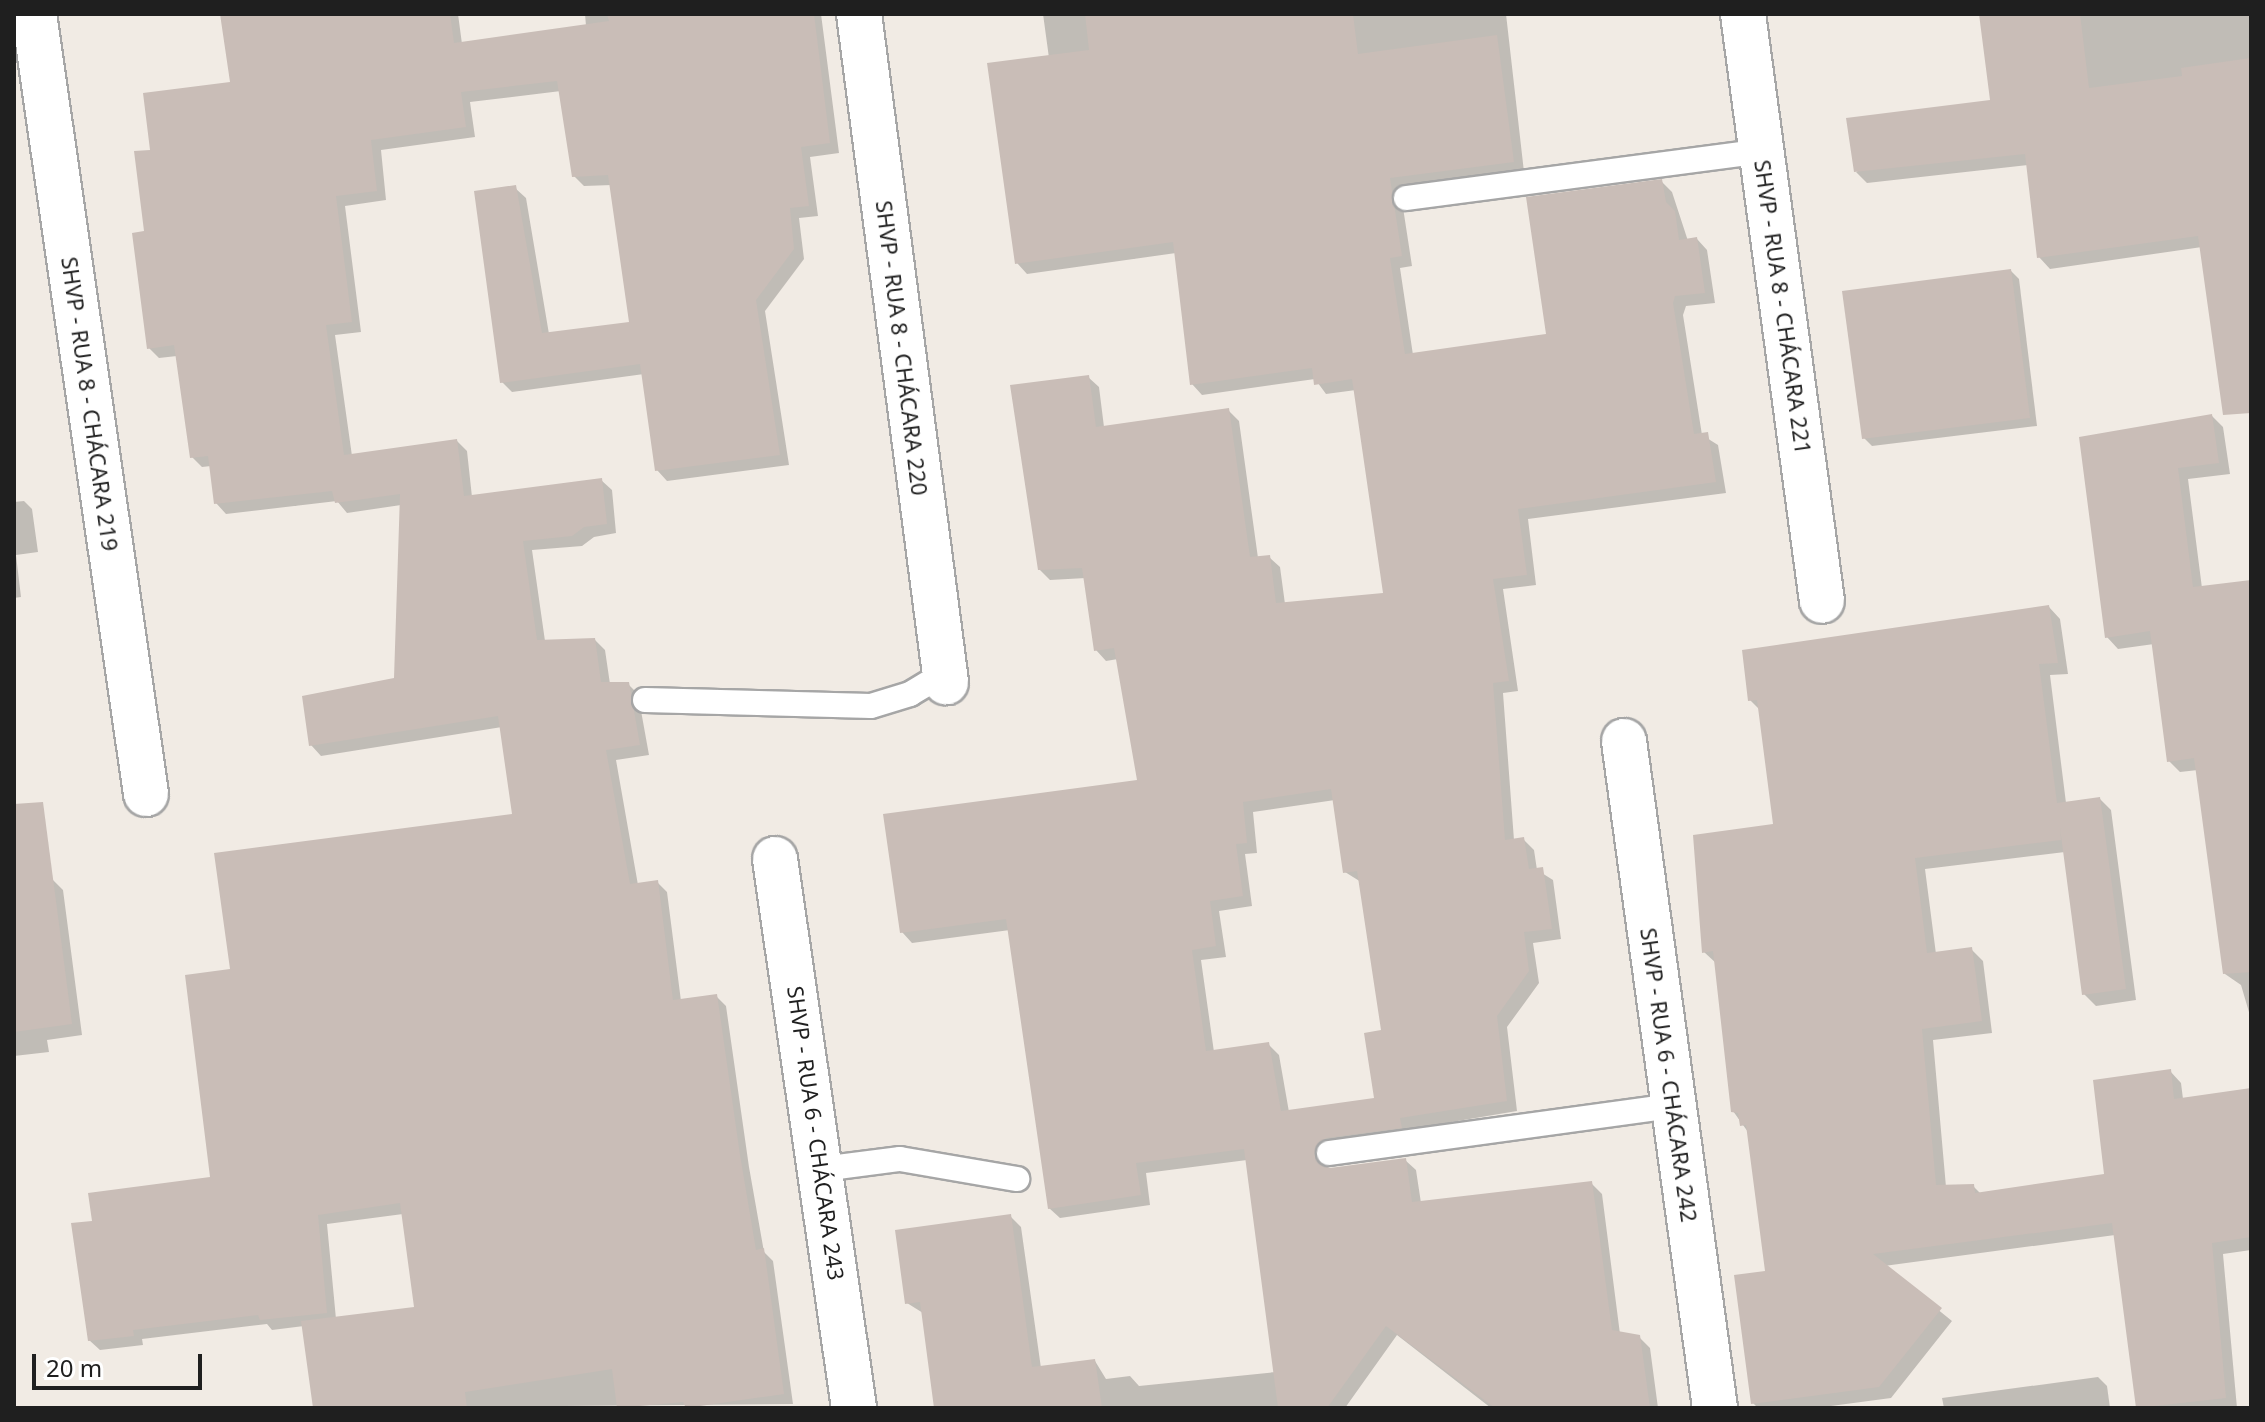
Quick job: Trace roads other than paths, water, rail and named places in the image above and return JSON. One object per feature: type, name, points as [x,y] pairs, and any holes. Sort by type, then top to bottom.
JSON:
[{"type":"street","name":"SHVP - RUA 8 - CHÁCARA 219","points":[[34,14],[146,794]]},
{"type":"street","name":"SHVP - RUA 8 - CHÁCARA 220","points":[[859,14],[945,677]]},
{"type":"street","name":"SHVP - RUA 8 - CHÁCARA 221","points":[[1743,14],[1822,601]]},
{"type":"street","name":"SHVP - RUA 6 - CHÁCARA 242","points":[[1624,741],[1715,1408]]},
{"type":"street","name":"SHVP - RUA 6 - CHÁCARA 243","points":[[775,859],[854,1408]]},
{"type":"lane","points":[[1406,198],[1762,151]]},
{"type":"lane","points":[[645,700],[871,706],[910,694],[945,677]]},
{"type":"lane","points":[[1329,1153],[1674,1106]]},
{"type":"lane","points":[[822,1169],[900,1159],[1017,1179]]}]
